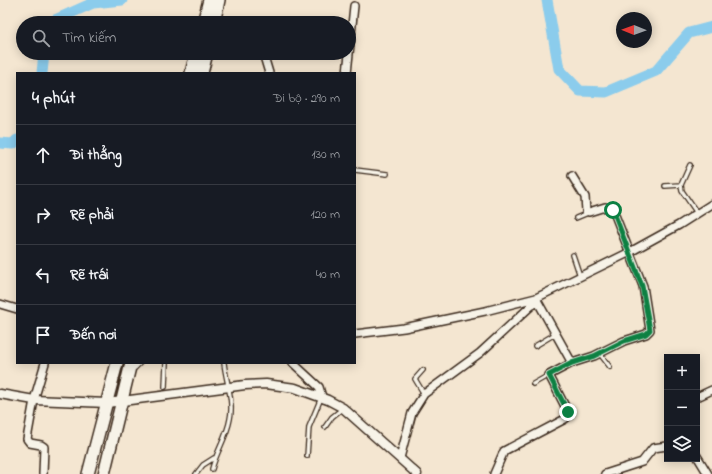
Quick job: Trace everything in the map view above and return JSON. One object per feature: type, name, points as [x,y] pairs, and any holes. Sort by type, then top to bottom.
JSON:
[{"type":"highway","points":[[205,16],[209,0]]},
{"type":"highway","points":[[216,16],[219,0]]},
{"type":"highway","points":[[191,72],[194,60]]},
{"type":"highway","points":[[202,72],[205,60]]},
{"type":"highway","points":[[88,474],[117,364]]},
{"type":"highway","points":[[104,474],[133,366]]},
{"type":"street","points":[[353,16],[354,6]]},
{"type":"street","points":[[265,60],[269,72]]},
{"type":"street","points":[[347,72],[348,60]]},
{"type":"street","points":[[494,474],[504,451],[568,416],[568,412],[549,375],[572,363],[600,354],[624,341],[646,334],[650,330],[644,291],[613,210],[605,206],[589,212],[585,210],[584,195],[572,176]]},
{"type":"street","points":[[400,458],[412,413],[424,394],[480,353],[537,300],[580,276],[630,252],[698,214],[712,204]]},
{"type":"street","points":[[537,300],[572,363]]},
{"type":"street","points":[[356,334],[404,328],[537,300]]},
{"type":"street","points":[[0,304],[16,309]]},
{"type":"street","points":[[43,474],[44,447],[39,444],[30,443],[27,439],[34,400],[45,364]]},
{"type":"street","points":[[294,364],[318,387],[322,397]]},
{"type":"street","points":[[0,394],[34,400],[107,403],[266,384],[295,388],[322,397],[343,408],[417,474]]},
{"type":"street","points":[[700,396],[712,390]]},
{"type":"street","points":[[606,474],[642,462],[653,448],[664,446]]},
{"type":"street","points":[[700,461],[708,474]]},
{"type":"lane","points":[[690,165],[681,185],[682,191],[698,214]]},
{"type":"lane","points":[[356,170],[387,174]]},
{"type":"lane","points":[[665,186],[681,185]]},
{"type":"lane","points":[[576,218],[589,212]]},
{"type":"lane","points":[[573,255],[580,276]]},
{"type":"lane","points":[[535,346],[556,334]]},
{"type":"lane","points":[[600,354],[610,367]]},
{"type":"lane","points":[[165,387],[166,364]]},
{"type":"lane","points":[[212,470],[214,458],[230,420],[231,402],[224,364]]},
{"type":"lane","points":[[423,370],[415,379],[424,394]]},
{"type":"lane","points":[[533,384],[549,375]]},
{"type":"lane","points":[[307,456],[308,427],[322,397]]},
{"type":"lane","points":[[325,426],[332,417],[343,408]]},
{"type":"lane","points":[[196,474],[203,465],[214,458]]},
{"type":"waterway","points":[[64,16],[93,3],[122,0]]},
{"type":"waterway","points":[[547,0],[559,69],[580,91],[606,92],[656,71],[689,33],[712,27]]},
{"type":"waterway","points":[[42,72],[43,60]]},
{"type":"waterway","points":[[0,143],[13,144],[16,141]]},
{"type":"route","points":[[568,412],[549,375],[578,360],[603,353],[630,338],[646,334],[650,330],[644,291],[613,210]]}]
